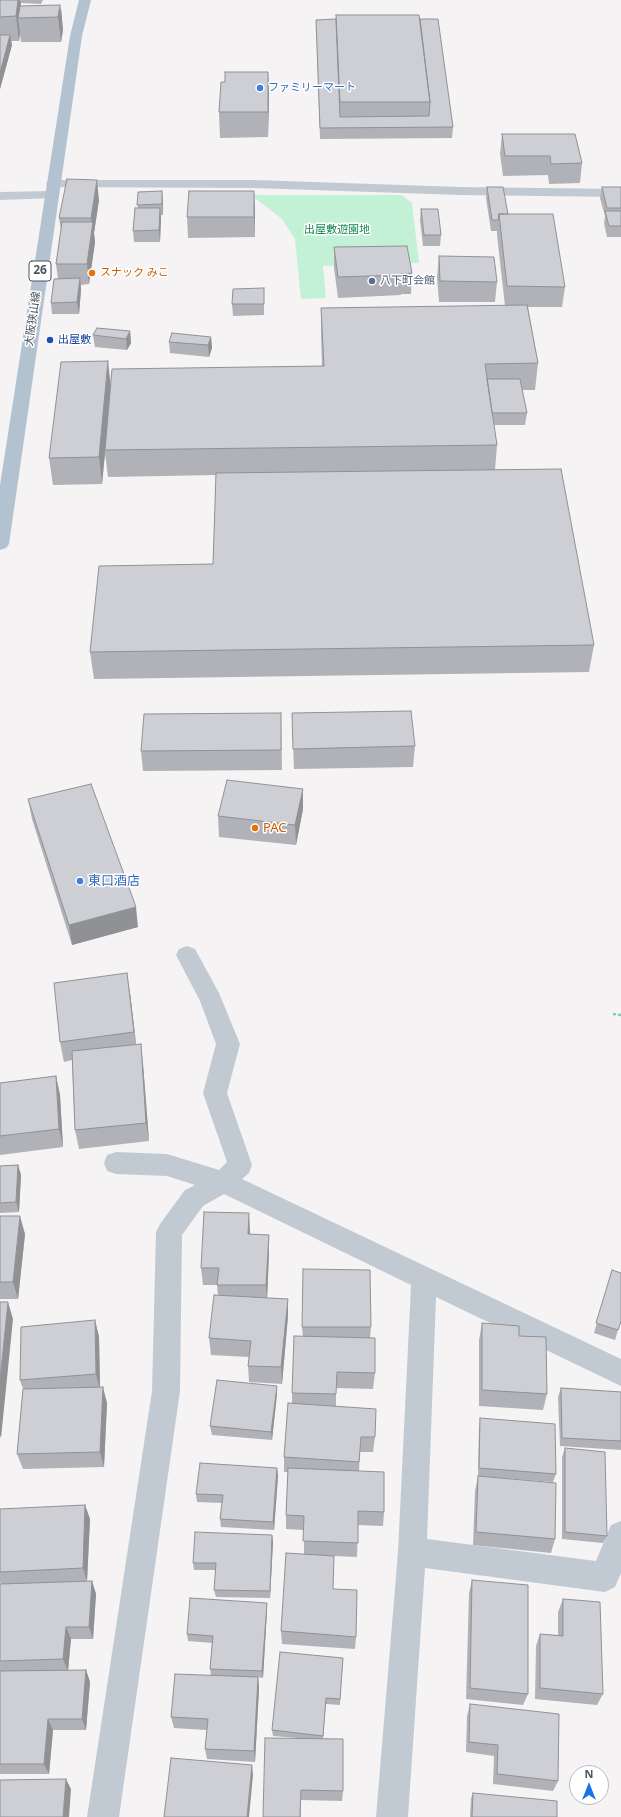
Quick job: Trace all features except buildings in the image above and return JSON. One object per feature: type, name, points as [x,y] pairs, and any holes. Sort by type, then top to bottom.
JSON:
[{"type":"main road","name":"大阪狭山線","points":[[0,544],[52,189],[76,36],[85,0]]},
{"type":"street","points":[[0,196],[52,189],[254,184],[461,191],[621,192]]},
{"type":"street","points":[[103,1817],[166,1391],[169,1232],[194,1198],[223,1182],[240,1165],[215,1093],[228,1044],[211,1000],[187,955]]},
{"type":"street","points":[[116,1163],[166,1165],[223,1182],[621,1373]]},
{"type":"street","points":[[392,1817],[412,1552],[424,1279]]},
{"type":"street","points":[[412,1552],[605,1577],[621,1535]]},
{"type":"path","points":[[613,1014],[621,1015]]},
{"type":"green space","name":"出屋敷遊園地","points":[[251,195],[402,195],[412,203],[419,263],[323,266],[326,298],[301,299],[295,239],[282,219]]},
{"type":"place","name":"ファミリーマート","points":[[260,88]]},
{"type":"place","name":"スナック みこ","points":[[92,273]]},
{"type":"place","name":"八下町会館","points":[[372,281]]},
{"type":"place","name":"出屋敷","points":[[50,340]]},
{"type":"place","name":"PAC","points":[[255,828]]},
{"type":"place","name":"東口酒店","points":[[80,881]]}]
